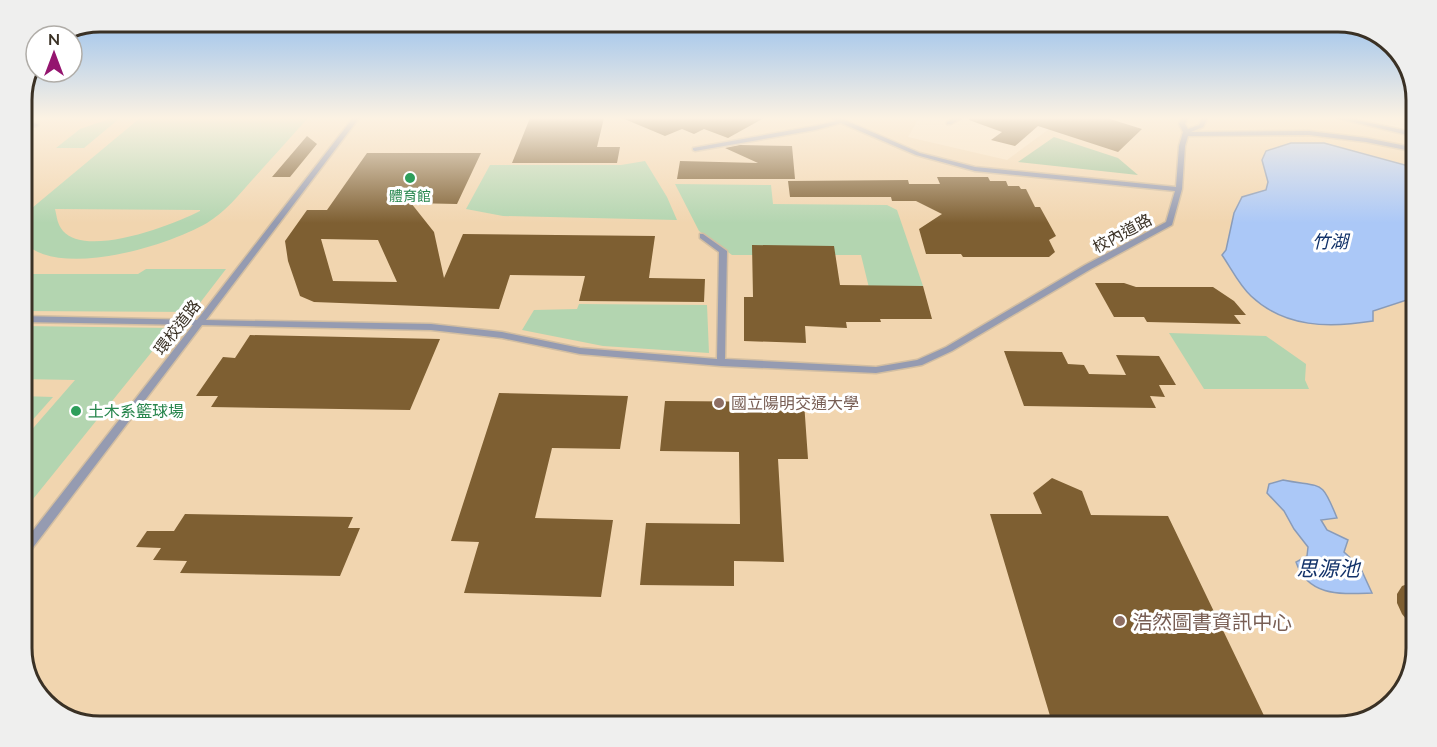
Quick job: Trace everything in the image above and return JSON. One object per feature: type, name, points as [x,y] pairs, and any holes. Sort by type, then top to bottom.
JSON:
[{"type":"lane","name":"環校道路","points":[[32,541],[329,153]]},
{"type":"lane","points":[[915,153],[975,169],[1179,189],[1182,153]]},
{"type":"lane","name":"校內道路","points":[[32,319],[431,327],[502,335],[580,351],[721,363],[876,370],[919,363],[949,350],[1088,267],[1169,223],[1179,189]]},
{"type":"lane","points":[[703,236],[723,250],[721,363]]},
{"type":"shaded area","name":"國立陽明交通大學","points":[[32,153],[976,153],[1007,160],[1017,153],[1405,153],[1406,647],[1403,665],[1394,685],[1375,704],[1355,713],[1337,716],[100,716],[82,713],[62,704],[43,685],[35,669],[32,652]]},
{"type":"green space","points":[[98,153],[277,153],[220,214],[190,232],[144,248],[118,254],[67,259],[45,255],[32,248],[32,208]],"holes":[[[55,209],[200,211],[151,231],[110,240],[91,241],[75,238],[63,231],[58,223]]]},
{"type":"green space","points":[[1031,153],[1102,153],[1118,158],[1138,175],[1018,162]]},
{"type":"green space","points":[[645,161],[667,197],[677,220],[503,216],[466,209],[490,165],[621,165]]},
{"type":"green space","points":[[675,184],[771,185],[773,204],[887,205],[897,210],[923,286],[923,297],[871,296],[861,255],[732,255],[699,231]]},
{"type":"green space","points":[[146,269],[226,269],[193,312],[32,311],[32,274],[138,274]]},
{"type":"green space","points":[[579,304],[707,305],[709,353],[603,346],[522,330],[534,310],[577,309]]},
{"type":"green space","name":"土木系籃球場","points":[[32,326],[171,328],[32,500],[32,429],[75,380],[32,379]]},
{"type":"green space","points":[[1169,333],[1266,336],[1306,364],[1305,380],[1309,389],[1204,389]]},
{"type":"green space","points":[[32,396],[53,397],[32,421]]},
{"type":"water","name":"竹湖","points":[[1265,153],[1360,153],[1405,165],[1405,300],[1373,311],[1373,321],[1324,325],[1293,320],[1264,307],[1251,296],[1222,255],[1226,250],[1234,213],[1242,197],[1266,190],[1268,182],[1262,160]]},
{"type":"water","name":"思源池","points":[[1283,480],[1319,487],[1327,496],[1337,518],[1321,520],[1327,530],[1348,540],[1344,552],[1360,567],[1372,593],[1349,594],[1327,591],[1309,582],[1301,573],[1296,562],[1307,556],[1308,547],[1284,511],[1267,493],[1269,484]]},
{"type":"building","points":[[293,153],[310,153],[290,177],[272,177]]},
{"type":"building","points":[[367,153],[481,153],[457,204],[411,203],[434,232],[444,278],[463,234],[655,236],[649,278],[705,279],[704,302],[579,301],[585,276],[510,275],[499,309],[314,302],[300,296],[288,261],[285,241],[307,210],[327,210]],"holes":[[[321,239],[378,240],[397,282],[333,281]]]},
{"type":"building","points":[[516,153],[619,153],[617,163],[512,163]]},
{"type":"building","points":[[736,153],[793,153],[795,179],[677,179],[680,161],[758,163]]},
{"type":"building","points":[[937,177],[988,177],[990,181],[1006,181],[1008,186],[1019,186],[1021,189],[1026,189],[1035,207],[1040,207],[1056,236],[1049,240],[1055,252],[1049,257],[963,257],[961,254],[926,254],[919,229],[942,214],[916,201],[892,201],[891,197],[790,197],[788,181],[908,180],[909,184],[940,184]]},
{"type":"building","points":[[752,245],[834,246],[840,285],[923,286],[932,319],[880,319],[881,322],[846,322],[847,328],[805,326],[806,343],[744,341],[744,297],[753,297]]},
{"type":"building","points":[[1095,283],[1124,283],[1136,287],[1213,287],[1234,301],[1246,315],[1234,315],[1241,324],[1147,322],[1144,317],[1114,317]]},
{"type":"building","points":[[250,335],[440,339],[410,410],[211,407],[218,396],[196,396],[223,357],[235,358]]},
{"type":"building","points":[[1004,351],[1062,352],[1068,364],[1084,365],[1089,374],[1126,375],[1116,355],[1159,356],[1176,385],[1159,385],[1165,397],[1150,396],[1156,408],[1024,406]]},
{"type":"building","points":[[499,393],[628,396],[620,449],[552,448],[535,518],[613,520],[601,597],[464,593],[479,542],[451,541]]},
{"type":"building","points":[[665,401],[804,402],[808,459],[778,459],[784,562],[734,561],[734,586],[640,585],[646,523],[740,524],[739,452],[660,451]]},
{"type":"building","name":"浩然圖書資訊中心","points":[[1052,478],[1082,491],[1091,515],[1168,516],[1264,716],[1050,716],[990,514],[1042,514],[1033,493]]},
{"type":"building","points":[[185,514],[353,517],[348,528],[360,528],[340,576],[180,573],[187,561],[153,560],[161,548],[136,547],[147,531],[174,531]]},
{"type":"building","points":[[1406,585],[1406,619],[1397,603],[1397,594],[1402,586]]},
{"type":"place","name":"體育館","points":[[410,178]]},
{"type":"place","name":"國立陽明交通大學","points":[[719,403]]},
{"type":"place","name":"土木系籃球場","points":[[76,411]]},
{"type":"place","name":"浩然圖書資訊中心","points":[[1120,621]]}]
